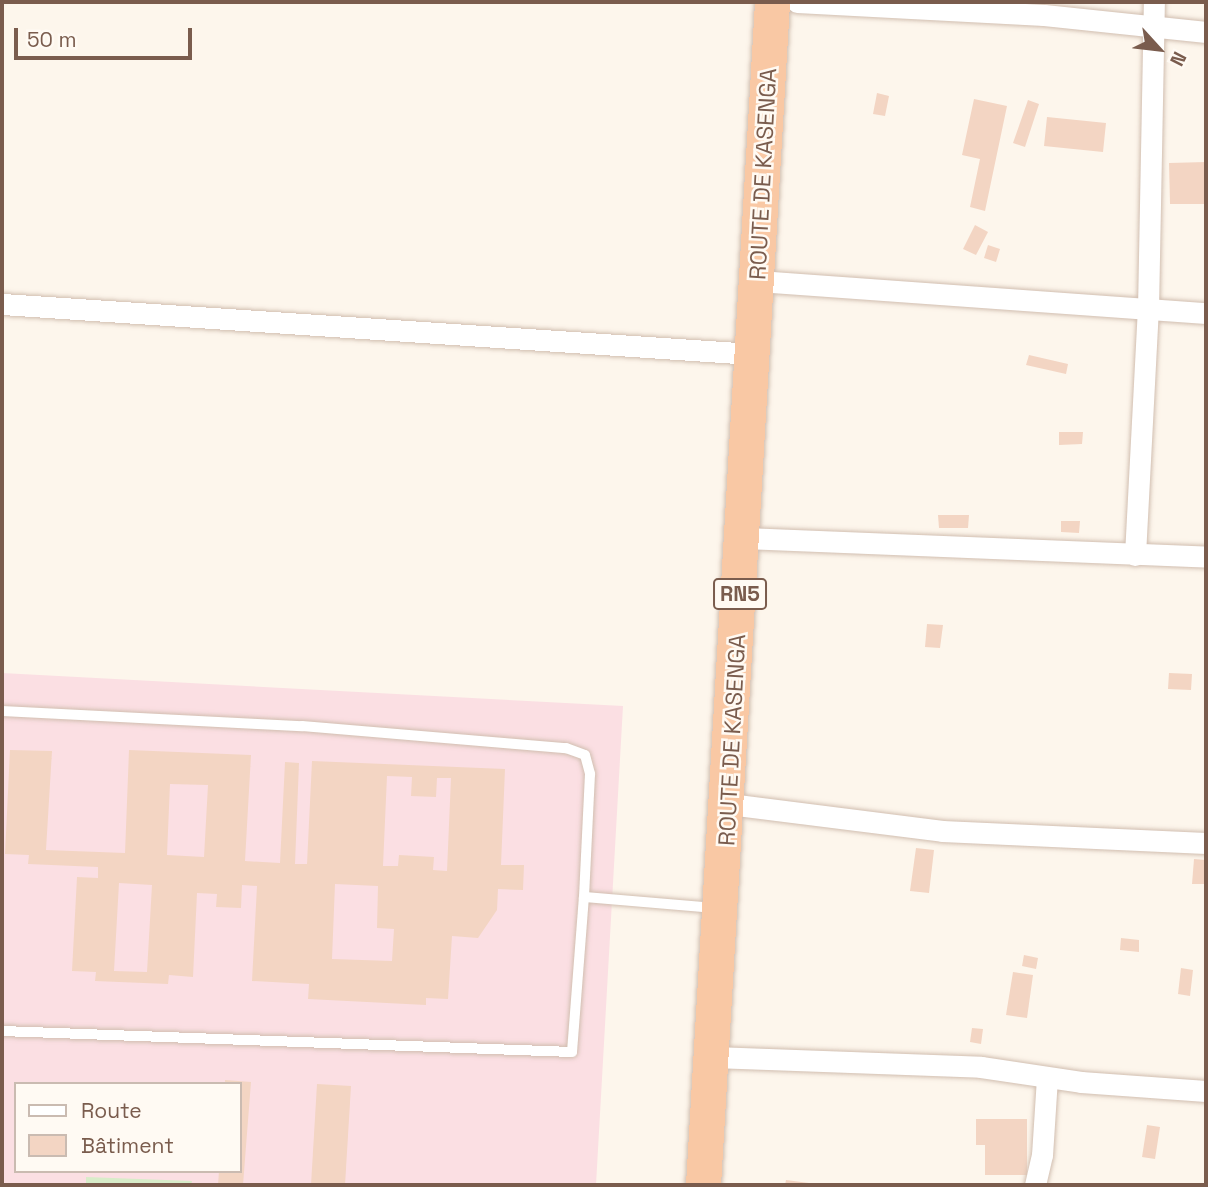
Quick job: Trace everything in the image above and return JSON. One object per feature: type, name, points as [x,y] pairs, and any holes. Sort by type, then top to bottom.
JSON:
[{"type":"highway","name":"ROUTE DE KASENGA","points":[[703,1185],[729,804],[772,2]]},
{"type":"street","points":[[797,2],[1044,15],[1154,29],[1206,32]]},
{"type":"street","points":[[1135,555],[1148,309],[1154,2]]},
{"type":"street","points":[[758,281],[1206,313]]},
{"type":"street","points":[[2,304],[752,354]]},
{"type":"street","points":[[742,538],[1206,557]]},
{"type":"street","points":[[729,804],[942,831],[1206,843]]},
{"type":"street","points":[[713,1058],[937,1064],[1047,1078],[1206,1091]]},
{"type":"street","points":[[1035,1185],[1042,1155],[1047,1078]]},
{"type":"lane","points":[[2,711],[302,726],[566,748],[584,755],[590,774],[572,1052],[2,1031]]},
{"type":"lane","points":[[584,897],[722,908]]},
{"type":"shaded area","points":[[2,673],[623,706],[596,1185],[2,1185]]},
{"type":"green space","points":[[86,1177],[192,1181],[191,1185],[86,1185]]},
{"type":"building","points":[[877,93],[889,96],[885,116],[873,114]]},
{"type":"building","points":[[974,99],[1007,106],[985,211],[970,207],[980,159],[962,155]]},
{"type":"building","points":[[1028,100],[1039,104],[1025,147],[1013,143]]},
{"type":"building","points":[[1047,117],[1106,123],[1103,152],[1044,146]]},
{"type":"building","points":[[1206,162],[1206,204],[1170,204],[1169,163]]},
{"type":"building","points":[[975,225],[988,232],[976,255],[963,249]]},
{"type":"building","points":[[988,245],[1000,249],[996,262],[984,258]]},
{"type":"building","points":[[1029,355],[1068,364],[1066,374],[1026,365]]},
{"type":"building","points":[[1059,432],[1083,432],[1082,444],[1059,445]]},
{"type":"building","points":[[938,515],[969,515],[968,528],[939,528]]},
{"type":"building","points":[[1061,521],[1080,521],[1079,533],[1061,532]]},
{"type":"building","points":[[927,624],[943,625],[940,648],[925,647]]},
{"type":"building","points":[[1169,673],[1192,674],[1191,690],[1168,689]]},
{"type":"building","points":[[10,750],[52,751],[46,850],[125,853],[129,750],[251,755],[245,861],[280,863],[285,762],[299,763],[295,864],[307,864],[312,761],[505,769],[501,865],[524,865],[523,890],[498,889],[497,910],[478,938],[452,936],[448,999],[426,998],[426,1005],[308,999],[309,984],[252,981],[257,886],[242,885],[241,908],[216,907],[217,894],[197,893],[193,977],[169,975],[168,984],[95,981],[96,972],[72,971],[77,877],[98,878],[98,867],[28,864],[29,855],[5,854]],"holes":[[[387,776],[412,777],[411,796],[436,797],[437,778],[451,778],[447,871],[433,870],[434,857],[399,855],[398,866],[383,866]],[[170,784],[208,785],[204,857],[167,855]],[[119,883],[152,885],[147,972],[114,971]],[[335,884],[378,886],[377,928],[394,929],[392,961],[332,959]]]},
{"type":"building","points":[[916,848],[934,850],[929,893],[910,891]]},
{"type":"building","points":[[1194,859],[1206,860],[1206,884],[1192,884]]},
{"type":"building","points":[[1121,938],[1139,940],[1139,952],[1120,950]]},
{"type":"building","points":[[1024,955],[1038,958],[1036,969],[1022,966]]},
{"type":"building","points":[[1181,968],[1193,970],[1190,996],[1178,994]]},
{"type":"building","points":[[1013,972],[1033,975],[1027,1018],[1006,1015]]},
{"type":"building","points":[[972,1028],[983,1029],[981,1044],[970,1042]]},
{"type":"building","points":[[225,1080],[251,1082],[243,1185],[218,1185],[219,1173],[242,1173],[242,1082]]},
{"type":"building","points":[[317,1084],[351,1086],[345,1185],[311,1185]]},
{"type":"building","points":[[976,1119],[1027,1119],[1027,1175],[985,1175],[985,1145],[976,1145]]},
{"type":"building","points":[[1147,1125],[1160,1127],[1155,1159],[1142,1157]]},
{"type":"building","points":[[786,1180],[809,1183],[785,1185]]}]
